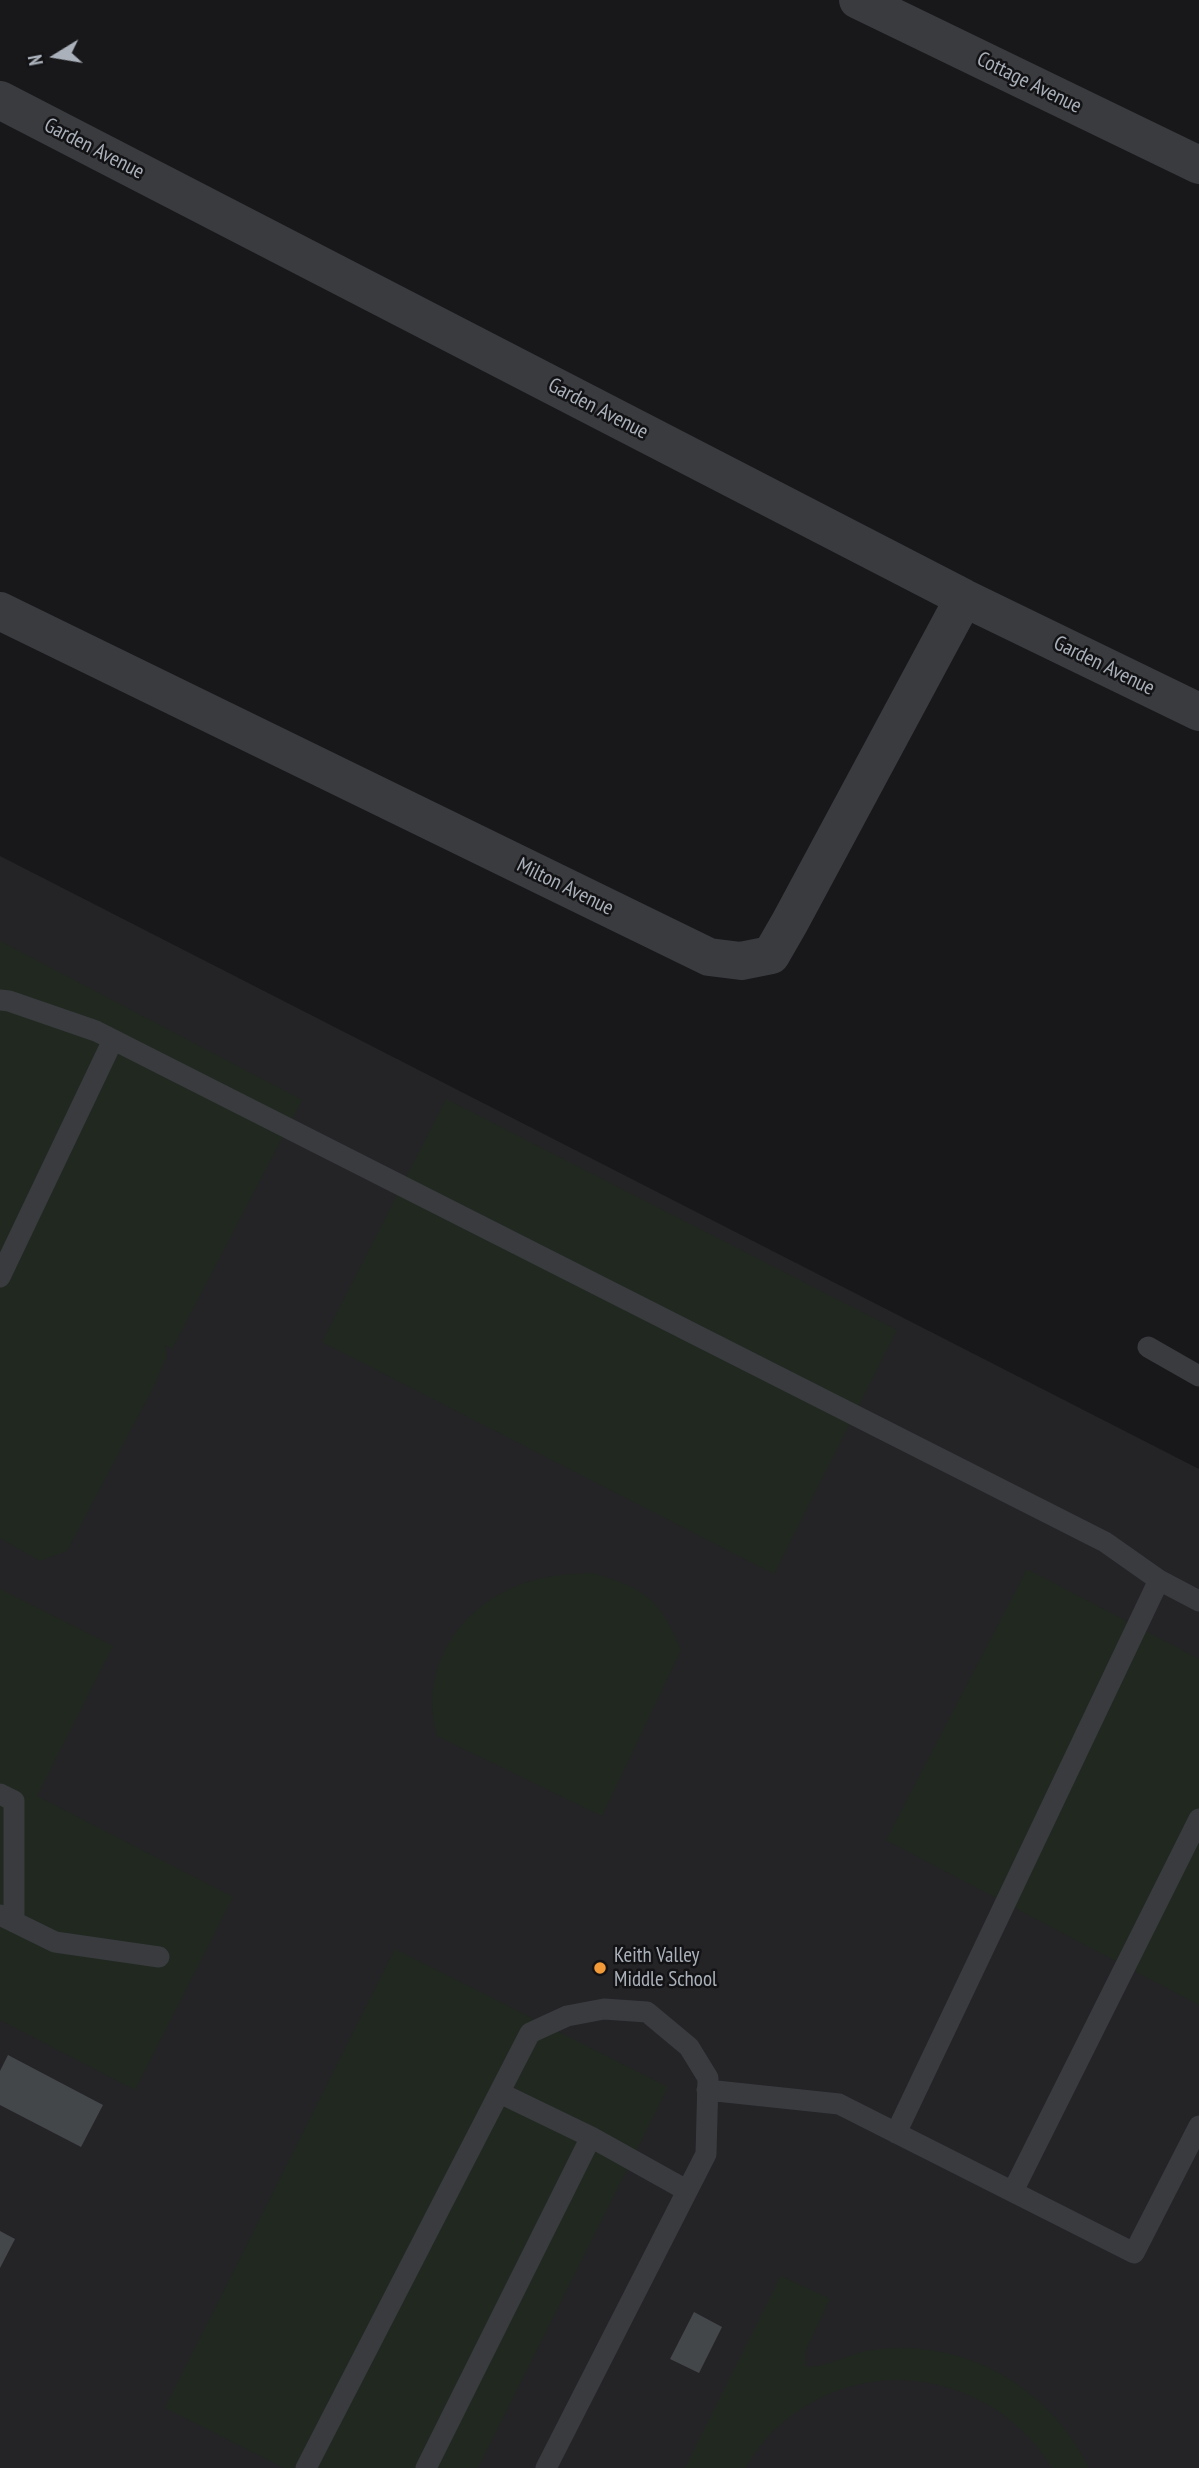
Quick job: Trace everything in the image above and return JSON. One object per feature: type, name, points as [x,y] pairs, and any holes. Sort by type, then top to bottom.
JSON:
[{"type":"street","name":"Cottage Avenue","points":[[858,0],[1199,165]]},
{"type":"street","name":"Garden Avenue","points":[[0,100],[964,598],[1199,712]]},
{"type":"street","name":"Milton Avenue","points":[[0,611],[709,957],[741,961],[771,955],[964,598]]},
{"type":"lane","points":[[0,1000],[96,1031],[1105,1542],[1159,1580],[1199,1601]]},
{"type":"lane","points":[[0,1277],[113,1041]]},
{"type":"lane","points":[[1148,1347],[1199,1376]]},
{"type":"lane","points":[[895,2133],[1159,1580]]},
{"type":"lane","points":[[0,1794],[14,1801],[7,1918],[55,1942],[159,1957]]},
{"type":"lane","points":[[1013,2191],[1199,1819]]},
{"type":"lane","points":[[306,2468],[530,2033],[567,2016],[604,2009],[647,2012],[690,2047],[708,2078],[706,2154],[546,2468]]},
{"type":"lane","points":[[707,2090],[839,2104],[1134,2253],[1199,2126]]},
{"type":"lane","points":[[500,2093],[591,2137],[686,2190]]},
{"type":"lane","points":[[426,2468],[591,2137]]},
{"type":"shaded area","name":"Keith Valley Middle School","points":[[0,856],[1199,1469],[1199,2468],[0,2468]]},
{"type":"shaded area","points":[[0,941],[302,1100],[172,1349],[165,1345],[167,1356],[153,1388],[67,1551],[40,1561],[0,1538]]},
{"type":"shaded area","points":[[446,1099],[897,1330],[774,1574],[322,1342]]},
{"type":"shaded area","points":[[1027,1569],[1199,1659],[1199,2005],[886,1840]]},
{"type":"shaded area","points":[[592,1573],[625,1584],[649,1598],[666,1619],[681,1650],[602,1816],[437,1736],[433,1710],[434,1685],[440,1662],[450,1641],[465,1621],[483,1605],[528,1582],[552,1576]]},
{"type":"shaded area","points":[[0,1589],[113,1646],[37,1796],[233,1897],[135,2090],[0,2020]]},
{"type":"shaded area","points":[[395,1949],[668,2087],[478,2468],[284,2468],[165,2408]]},
{"type":"shaded area","points":[[781,2276],[830,2299],[805,2352],[805,2366],[825,2364],[866,2351],[901,2348],[935,2351],[967,2359],[997,2372],[1025,2390],[1050,2412],[1072,2438],[1089,2468],[1052,2468],[1031,2439],[1005,2416],[976,2398],[944,2386],[910,2380],[876,2381],[842,2389],[809,2404],[773,2432],[746,2468],[685,2468]]},
{"type":"building","points":[[8,2055],[103,2105],[81,2147],[0,2105],[0,2071]]},
{"type":"building","points":[[0,2231],[15,2239],[0,2268]]},
{"type":"building","points":[[694,2312],[722,2327],[699,2373],[670,2359]]},
{"type":"place","name":"Keith Valley Middle School","points":[[600,1968]]}]
